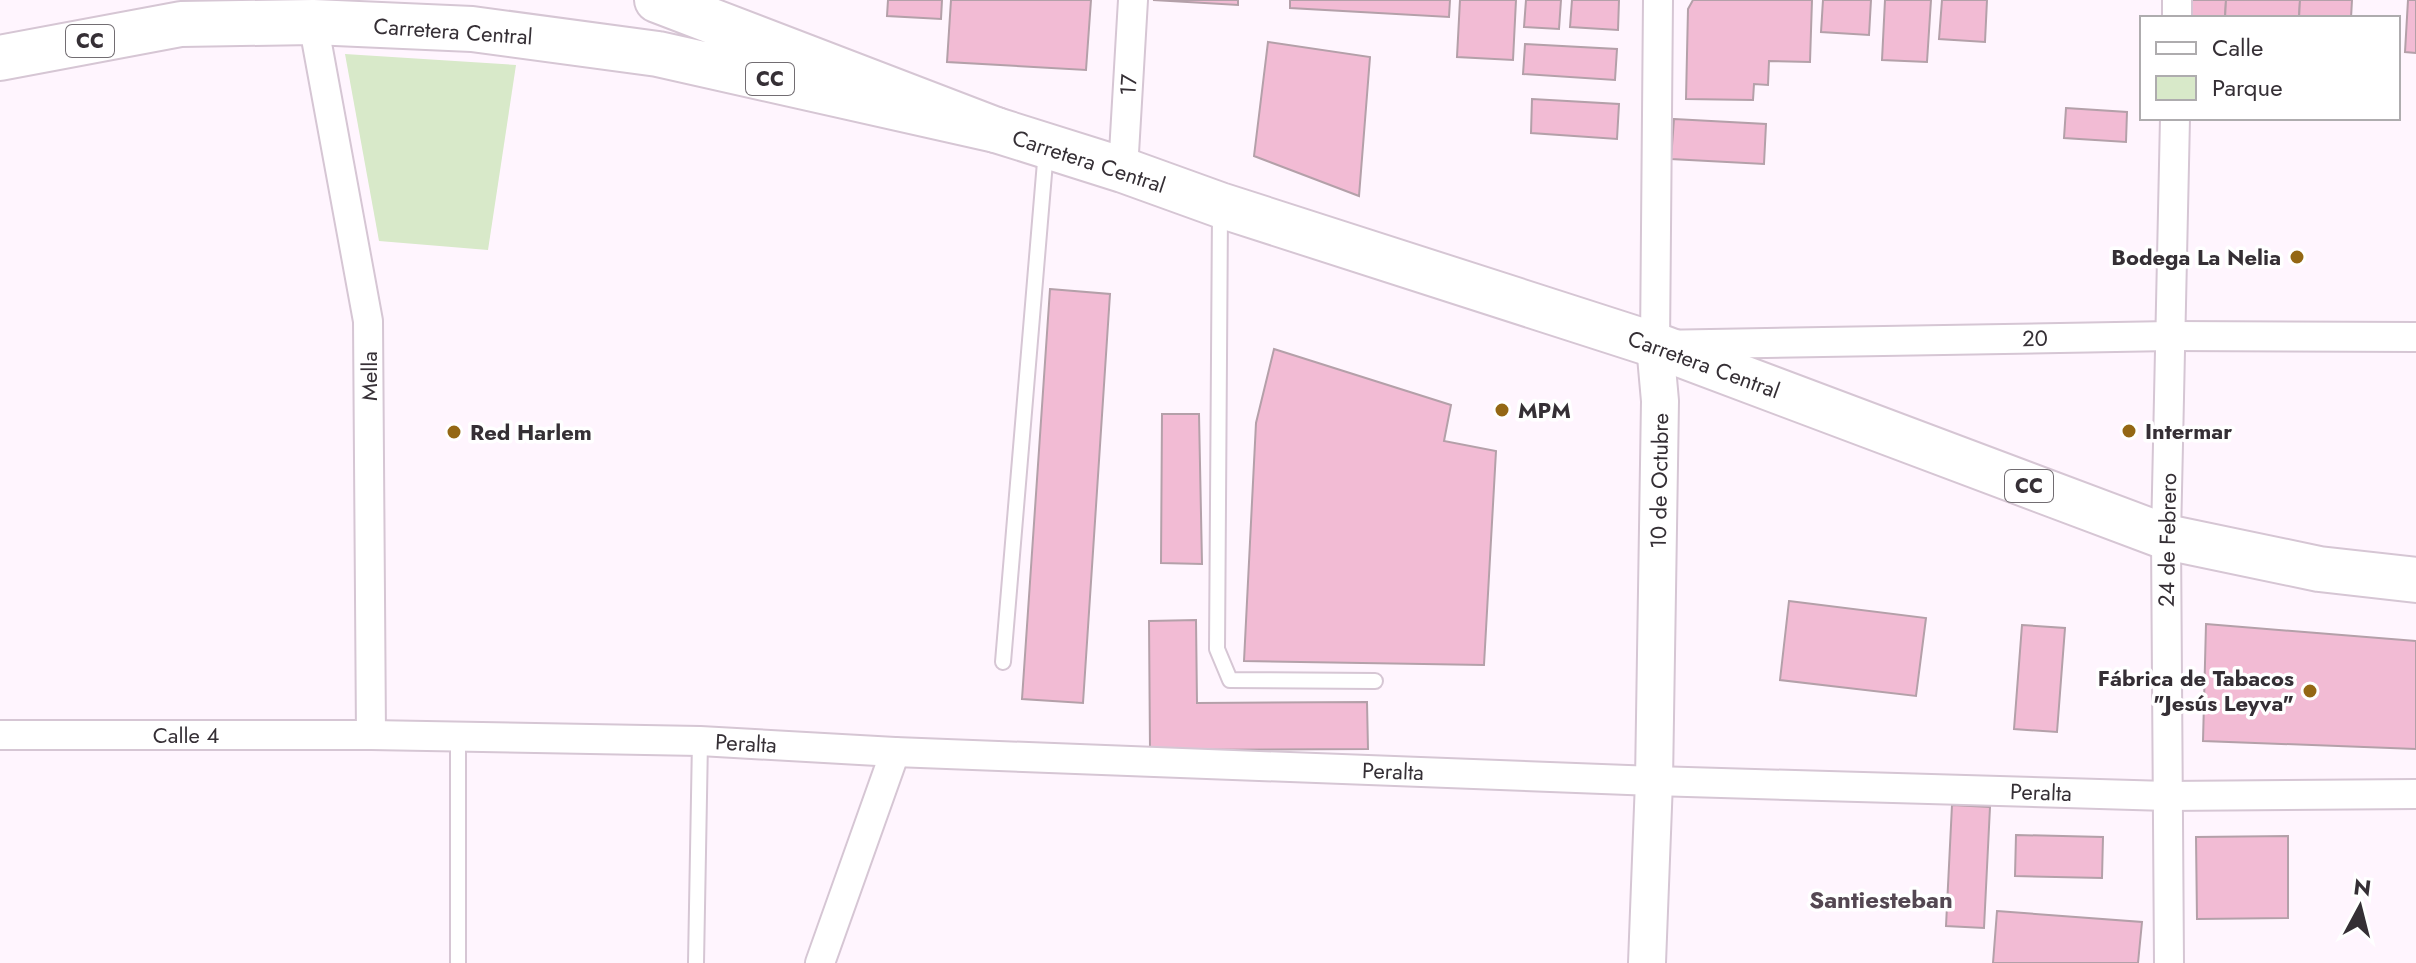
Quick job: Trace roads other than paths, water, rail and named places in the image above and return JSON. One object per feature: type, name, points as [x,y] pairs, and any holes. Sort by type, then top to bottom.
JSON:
[{"type":"main road","points":[[181,24],[236,0]]},
{"type":"main road","name":"Carretera Central","points":[[657,0],[996,130],[1655,345],[2166,537],[2319,569],[2416,580]]},
{"type":"main road","name":"Carretera Central","points":[[0,58],[181,24],[313,22],[472,29],[658,54],[996,130]]},
{"type":"street","points":[[657,0],[658,54]]},
{"type":"street","name":"17","points":[[1123,170],[1133,0]]},
{"type":"street","name":"10 de Octubre","points":[[1647,963],[1654,781],[1660,401],[1655,345],[1658,0]]},
{"type":"street","name":"Mella","points":[[313,22],[368,321],[371,735]]},
{"type":"street","name":"24 de Febrero","points":[[2169,963],[2166,537],[2175,120]]},
{"type":"street","name":"20","points":[[1655,345],[2171,336],[2416,337]]},
{"type":"street","name":"Calle 4","points":[[0,735],[371,735]]},
{"type":"street","name":"Peralta","points":[[371,735],[700,741],[895,752],[1654,781],[2167,796],[2416,794]]},
{"type":"street","points":[[820,963],[895,752]]},
{"type":"lane","points":[[1003,662],[1047,146]]},
{"type":"lane","points":[[1220,205],[1217,649],[1230,680],[1375,681]]},
{"type":"lane","points":[[458,736],[458,963]]},
{"type":"lane","points":[[696,963],[700,741]]},
{"type":"place","name":"Bodega La Nelia","points":[[2297,257]]},
{"type":"place","name":"MPM","points":[[1502,410]]},
{"type":"place","name":"Intermar","points":[[2129,431]]},
{"type":"place","name":"Red Harlem","points":[[454,432]]},
{"type":"place","name":"Fábrica de Tabacos \"Jesús Leyva\"","points":[[2310,691]]},
{"type":"district","name":"Santiesteban","points":[[1881,899]]}]
